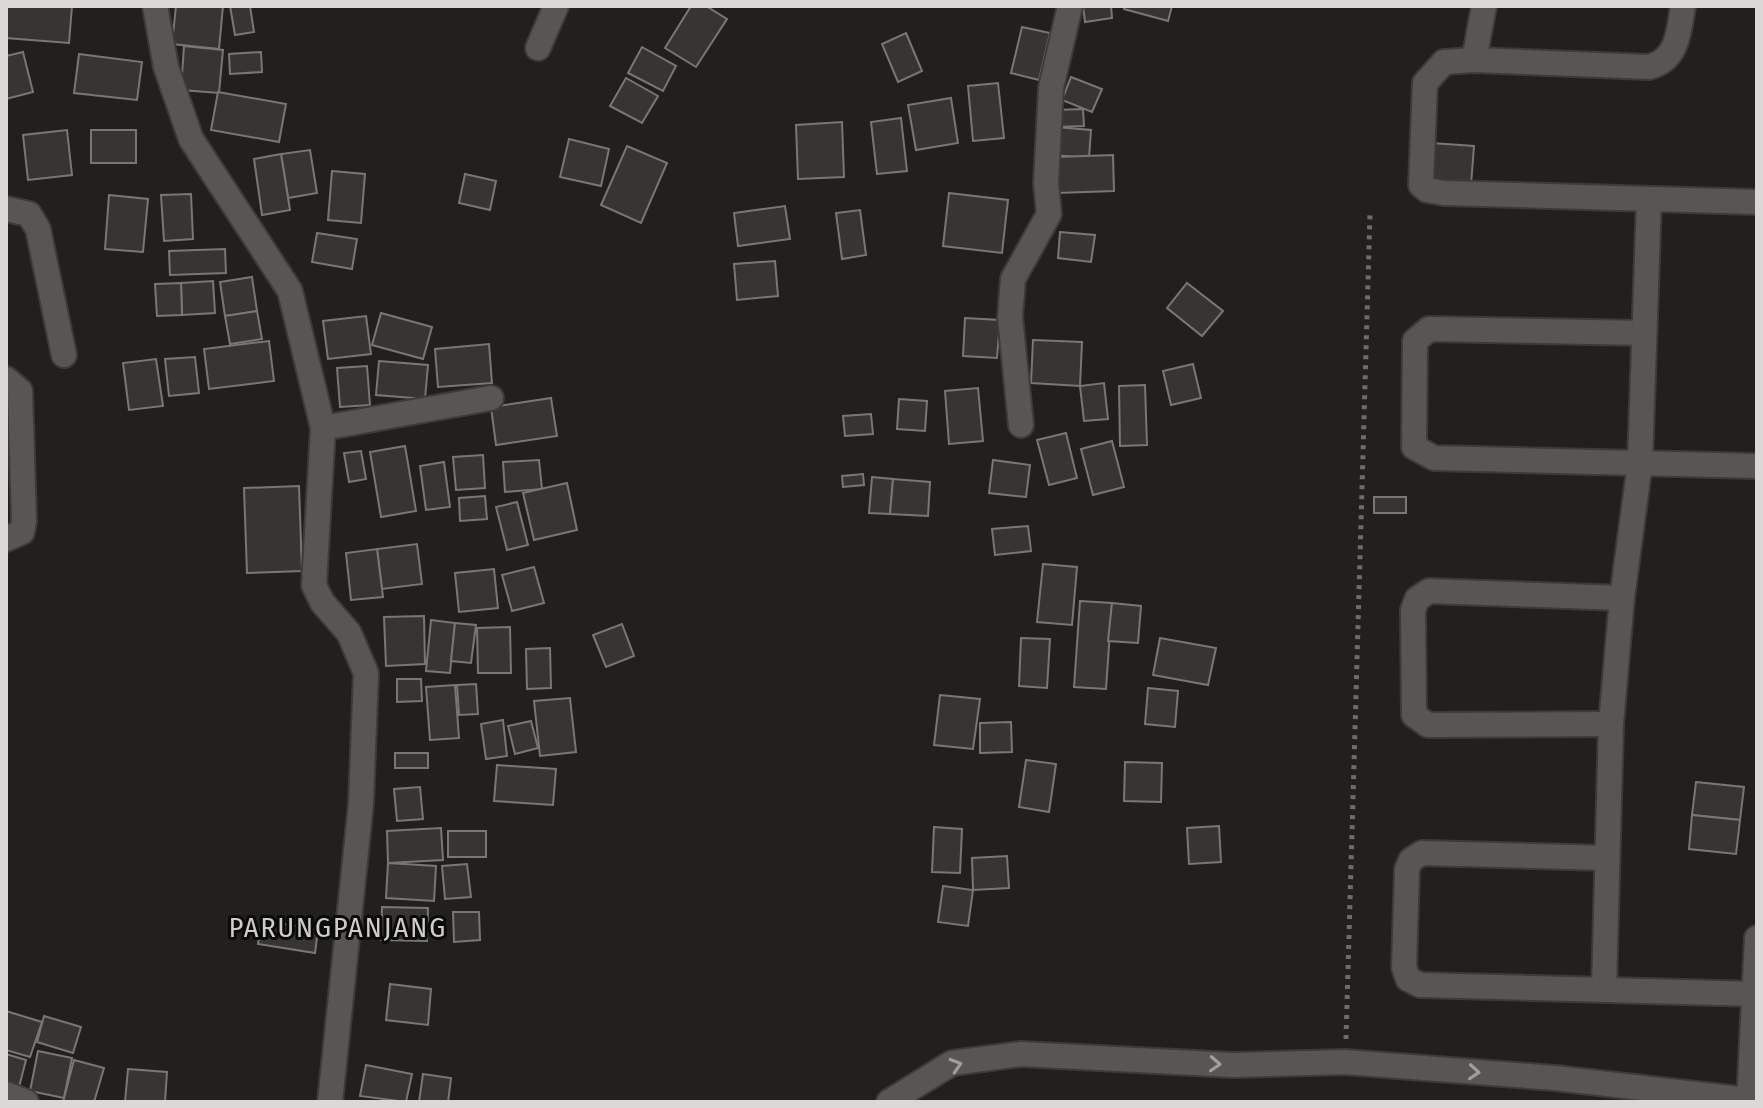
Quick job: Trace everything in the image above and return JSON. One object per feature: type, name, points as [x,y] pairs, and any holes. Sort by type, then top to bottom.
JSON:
[{"type":"street","points":[[155,6],[166,67],[191,139],[290,291],[323,428],[314,585],[322,602],[349,633],[366,673],[361,803],[330,1102]]},
{"type":"street","points":[[538,48],[556,6]]},
{"type":"street","points":[[1021,425],[1010,317],[1013,279],[1049,214],[1046,183],[1051,88],[1070,6]]},
{"type":"street","points":[[1474,60],[1484,6]]},
{"type":"street","points":[[1683,6],[1676,44],[1659,64],[1634,67],[1474,60],[1444,62],[1425,83],[1419,174],[1421,185],[1427,190],[1757,202]]},
{"type":"street","points":[[1604,990],[1611,724],[1622,598],[1640,463],[1649,199]]},
{"type":"street","points":[[6,209],[29,214],[38,229],[64,355]]},
{"type":"street","points":[[1644,333],[1429,329],[1415,341],[1414,447],[1422,455],[1757,466]]},
{"type":"street","points":[[6,379],[20,391],[24,521],[22,532],[6,539]]},
{"type":"street","points":[[323,428],[491,398]]},
{"type":"street","points":[[1611,724],[1428,725],[1418,721],[1414,715],[1413,610],[1417,599],[1429,591],[1622,598]]},
{"type":"street","points":[[1606,858],[1422,853],[1411,860],[1407,869],[1404,967],[1408,979],[1420,985],[1755,994]]},
{"type":"street","points":[[889,1102],[952,1063],[1021,1054],[1233,1065],[1345,1062],[1555,1078],[1752,1101],[1757,938]]},
{"type":"street","points":[[6,1094],[26,1102]]},
{"type":"path","points":[[1345,1062],[1370,213]]},
{"type":"building","points":[[6,6],[72,6],[69,43],[6,38]]},
{"type":"building","points":[[176,6],[223,6],[219,49],[172,44]]},
{"type":"building","points":[[230,6],[250,6],[254,32],[235,35]]},
{"type":"building","points":[[691,6],[706,6],[727,19],[696,67],[665,48]]},
{"type":"building","points":[[1083,6],[1111,6],[1112,18],[1085,22]]},
{"type":"building","points":[[1125,6],[1172,6],[1168,21],[1124,9]]},
{"type":"building","points":[[1022,27],[1050,33],[1039,80],[1011,73]]},
{"type":"building","points":[[906,33],[922,71],[898,82],[882,44]]},
{"type":"building","points":[[184,46],[223,50],[219,93],[181,90]]},
{"type":"building","points":[[642,47],[676,66],[663,91],[628,73]]},
{"type":"building","points":[[23,52],[33,92],[6,99],[6,56]]},
{"type":"building","points":[[261,52],[262,72],[230,74],[229,54]]},
{"type":"building","points":[[79,54],[142,62],[137,100],[74,93]]},
{"type":"building","points":[[1071,77],[1102,89],[1092,112],[1062,100]]},
{"type":"building","points":[[626,78],[658,96],[642,123],[610,106]]},
{"type":"building","points":[[998,83],[1004,138],[973,141],[968,86]]},
{"type":"building","points":[[218,92],[286,104],[279,142],[211,130]]},
{"type":"building","points":[[951,98],[958,143],[916,150],[908,105]]},
{"type":"building","points":[[1083,109],[1084,126],[1056,127],[1055,110]]},
{"type":"building","points":[[901,118],[907,171],[877,174],[871,122]]},
{"type":"building","points":[[842,122],[844,177],[798,179],[796,125]]},
{"type":"building","points":[[1056,127],[1091,130],[1089,158],[1053,155]]},
{"type":"building","points":[[67,130],[72,175],[28,180],[23,135]]},
{"type":"building","points":[[91,130],[136,130],[136,163],[91,163]]},
{"type":"building","points":[[569,139],[609,149],[601,186],[560,177]]},
{"type":"building","points":[[1431,143],[1474,146],[1471,185],[1428,182]]},
{"type":"building","points":[[627,146],[667,163],[641,223],[601,205]]},
{"type":"building","points":[[310,150],[317,193],[288,198],[281,154]]},
{"type":"building","points":[[281,154],[290,210],[262,215],[254,159]]},
{"type":"building","points":[[1113,155],[1114,191],[1057,193],[1056,157]]},
{"type":"building","points":[[332,171],[365,174],[361,223],[328,220]]},
{"type":"building","points":[[465,174],[496,181],[490,210],[459,203]]},
{"type":"building","points":[[949,193],[1008,200],[1002,253],[943,246]]},
{"type":"building","points":[[191,194],[193,239],[164,241],[161,195]]},
{"type":"building","points":[[109,195],[148,199],[143,252],[105,249]]},
{"type":"building","points":[[785,206],[790,239],[738,246],[734,213]]},
{"type":"building","points":[[860,210],[866,255],[842,259],[836,213]]},
{"type":"building","points":[[1060,232],[1095,235],[1091,262],[1058,258]]},
{"type":"building","points":[[317,233],[357,239],[352,269],[312,262]]},
{"type":"building","points":[[225,249],[226,273],[170,275],[169,251]]},
{"type":"building","points":[[775,261],[778,296],[737,300],[734,264]]},
{"type":"building","points":[[252,277],[257,311],[225,316],[220,282]]},
{"type":"building","points":[[213,281],[215,313],[182,315],[181,283]]},
{"type":"building","points":[[181,283],[182,315],[157,316],[155,284]]},
{"type":"building","points":[[1187,283],[1223,311],[1202,336],[1167,308]]},
{"type":"building","points":[[257,311],[262,339],[230,344],[225,316]]},
{"type":"building","points":[[381,313],[432,327],[423,359],[372,345]]},
{"type":"building","points":[[366,316],[371,354],[328,359],[323,321]]},
{"type":"building","points":[[965,318],[1000,320],[997,358],[963,356]]},
{"type":"building","points":[[1033,340],[1082,342],[1080,386],[1031,383]]},
{"type":"building","points":[[269,341],[274,381],[209,389],[204,349]]},
{"type":"building","points":[[489,344],[492,383],[438,387],[435,349]]},
{"type":"building","points":[[195,357],[199,393],[169,396],[165,359]]},
{"type":"building","points":[[156,359],[163,406],[129,410],[123,363]]},
{"type":"building","points":[[379,361],[428,365],[425,399],[376,395]]},
{"type":"building","points":[[1193,364],[1201,398],[1171,405],[1163,371]]},
{"type":"building","points":[[367,366],[370,405],[340,407],[337,368]]},
{"type":"building","points":[[1104,383],[1108,419],[1084,421],[1080,386]]},
{"type":"building","points":[[1145,385],[1147,445],[1120,446],[1119,386]]},
{"type":"building","points":[[978,388],[983,441],[949,444],[945,391]]},
{"type":"building","points":[[551,398],[557,436],[496,445],[491,407]]},
{"type":"building","points":[[899,399],[927,401],[925,431],[897,429]]},
{"type":"building","points":[[871,414],[873,434],[845,436],[843,416]]},
{"type":"building","points":[[1066,433],[1077,478],[1049,485],[1037,440]]},
{"type":"building","points":[[1112,441],[1124,487],[1093,495],[1081,449]]},
{"type":"building","points":[[405,446],[416,511],[381,517],[370,452]]},
{"type":"building","points":[[361,451],[366,479],[349,482],[344,453]]},
{"type":"building","points":[[483,455],[485,488],[456,490],[453,457]]},
{"type":"building","points":[[539,460],[542,489],[505,492],[503,462]]},
{"type":"building","points":[[993,460],[1030,465],[1026,497],[989,493]]},
{"type":"building","points":[[444,462],[450,507],[426,510],[420,466]]},
{"type":"building","points":[[863,474],[864,485],[843,487],[842,476]]},
{"type":"building","points":[[872,477],[893,479],[890,514],[869,513]]},
{"type":"building","points":[[893,479],[930,482],[928,516],[890,514]]},
{"type":"building","points":[[567,483],[577,530],[534,540],[523,493]]},
{"type":"building","points":[[299,486],[302,571],[247,573],[244,488]]},
{"type":"building","points":[[485,496],[487,519],[460,521],[459,498]]},
{"type":"building","points":[[1374,497],[1406,497],[1406,513],[1374,513]]},
{"type":"building","points":[[517,502],[528,545],[507,550],[496,507]]},
{"type":"building","points":[[1028,526],[1031,551],[995,555],[992,529]]},
{"type":"building","points":[[417,544],[422,584],[382,589],[377,549]]},
{"type":"building","points":[[377,549],[383,597],[351,600],[346,553]]},
{"type":"building","points":[[1043,564],[1077,567],[1072,625],[1037,622]]},
{"type":"building","points":[[534,567],[544,603],[512,611],[502,575]]},
{"type":"building","points":[[494,569],[498,608],[459,612],[455,573]]},
{"type":"building","points":[[1080,601],[1112,603],[1106,689],[1074,687]]},
{"type":"building","points":[[1112,603],[1141,606],[1138,643],[1108,641]]},
{"type":"building","points":[[424,616],[425,664],[386,666],[384,617]]},
{"type":"building","points":[[431,620],[455,623],[450,673],[426,671]]},
{"type":"building","points":[[455,623],[476,625],[471,663],[451,661]]},
{"type":"building","points":[[622,624],[634,656],[606,667],[593,635]]},
{"type":"building","points":[[510,627],[511,673],[478,673],[477,628]]},
{"type":"building","points":[[1021,638],[1050,639],[1047,688],[1019,686]]},
{"type":"building","points":[[1160,638],[1216,648],[1208,685],[1153,675]]},
{"type":"building","points":[[550,648],[551,688],[527,689],[526,649]]},
{"type":"building","points":[[397,679],[421,679],[422,701],[397,702]]},
{"type":"building","points":[[476,684],[478,714],[459,715],[457,685]]},
{"type":"building","points":[[455,685],[459,738],[430,740],[426,687]]},
{"type":"building","points":[[1148,688],[1178,691],[1175,727],[1145,724]]},
{"type":"building","points":[[940,695],[980,699],[973,749],[934,745]]},
{"type":"building","points":[[570,698],[576,752],[540,756],[534,701]]},
{"type":"building","points":[[503,720],[507,756],[486,759],[481,724]]},
{"type":"building","points":[[531,721],[538,748],[515,754],[508,726]]},
{"type":"building","points":[[1011,722],[1012,752],[980,753],[980,723]]},
{"type":"building","points":[[395,753],[428,753],[428,768],[395,768]]},
{"type":"building","points":[[1026,760],[1056,764],[1049,812],[1019,807]]},
{"type":"building","points":[[1125,762],[1162,763],[1161,802],[1124,801]]},
{"type":"building","points":[[497,765],[556,769],[553,805],[494,801]]},
{"type":"building","points":[[1696,782],[1744,787],[1740,820],[1692,815]]},
{"type":"building","points":[[420,787],[423,819],[397,821],[394,789]]},
{"type":"building","points":[[1692,815],[1740,820],[1736,854],[1689,849]]},
{"type":"building","points":[[1219,826],[1221,862],[1189,864],[1187,828]]},
{"type":"building","points":[[934,827],[962,829],[960,873],[932,872]]},
{"type":"building","points":[[441,828],[443,860],[388,863],[387,831]]},
{"type":"building","points":[[448,831],[486,831],[486,857],[448,857]]},
{"type":"building","points":[[1007,856],[1009,888],[973,890],[972,858]]},
{"type":"building","points":[[388,863],[436,866],[434,901],[386,898]]},
{"type":"building","points":[[467,864],[471,897],[445,899],[442,866]]},
{"type":"building","points":[[943,886],[973,890],[968,926],[938,922]]},
{"type":"building","points":[[382,907],[428,908],[427,941],[381,940]]},
{"type":"building","points":[[453,912],[479,912],[480,940],[454,942]]},
{"type":"building","points":[[262,920],[318,930],[315,953],[258,944]]},
{"type":"building","points":[[390,984],[431,989],[428,1025],[386,1020]]},
{"type":"building","points":[[6,1011],[42,1022],[30,1057],[6,1050]]},
{"type":"building","points":[[44,1016],[81,1027],[73,1053],[37,1042]]},
{"type":"building","points":[[38,1051],[72,1058],[64,1098],[30,1091]]},
{"type":"building","points":[[6,1054],[26,1060],[18,1091],[6,1087]]},
{"type":"building","points":[[74,1060],[104,1068],[94,1102],[63,1102]]},
{"type":"building","points":[[366,1065],[412,1074],[406,1102],[360,1096]]},
{"type":"building","points":[[128,1069],[167,1072],[165,1102],[125,1102]]},
{"type":"building","points":[[423,1074],[451,1078],[448,1102],[419,1102]]},
{"type":"district","name":"PARUNGPANJANG","points":[[338,927]]}]
